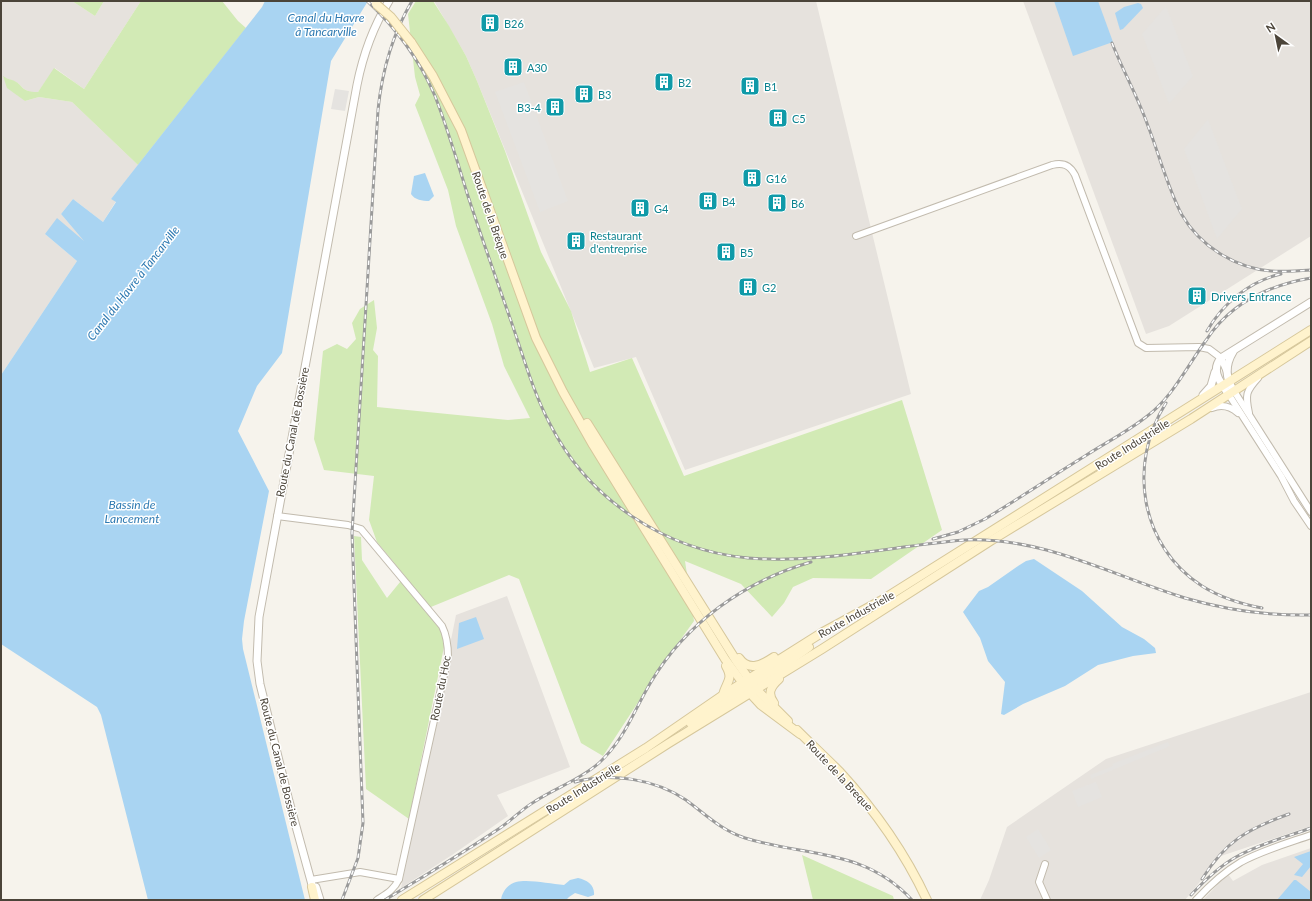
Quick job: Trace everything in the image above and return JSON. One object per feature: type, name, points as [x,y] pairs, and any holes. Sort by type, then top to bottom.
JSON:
[{"type":"main road","name":"Route de la Brèque","points":[[373,1],[391,18],[411,42],[433,76],[462,130],[513,278],[542,353],[613,477],[725,660]]},
{"type":"main road","name":"Route Industrielle","points":[[839,623],[882,600],[1226,385],[1311,330]]},
{"type":"main road","name":"Route Industrielle","points":[[402,900],[646,748],[724,695],[749,686],[822,648],[992,540],[1191,419],[1311,341]]},
{"type":"main road","points":[[542,353],[718,630],[761,705]]},
{"type":"main road","points":[[718,630],[741,662],[746,666],[753,667],[759,666],[808,636],[839,623]]},
{"type":"main road","points":[[669,743],[670,739],[716,706],[788,662],[839,623]]},
{"type":"main road","points":[[800,734],[780,712],[771,699],[770,690],[773,684],[816,656],[822,648]]},
{"type":"main road","points":[[725,660],[749,686],[780,712]]},
{"type":"main road","points":[[724,695],[724,690],[730,680],[730,675],[725,664],[725,660]]},
{"type":"main road","name":"Route Industrielle","points":[[423,900],[692,729],[749,686]]},
{"type":"main road","points":[[692,729],[714,720],[748,700],[761,705],[800,734]]},
{"type":"main road","name":"Route de la Breque","points":[[800,734],[839,771],[872,810],[894,840],[927,900]]},
{"type":"main road","points":[[394,900],[480,846],[525,824]]},
{"type":"main road","points":[[407,900],[442,875]]},
{"type":"main road","points":[[312,883],[316,900]]},
{"type":"street","name":"Route du Canal de Bossière","points":[[320,900],[312,883],[292,815],[260,684],[257,661],[258,617],[357,85],[362,62],[372,33],[389,1]]},
{"type":"street","points":[[856,236],[1052,164],[1063,163],[1072,169],[1075,174],[1138,343],[1146,348],[1199,347],[1208,349],[1221,358],[1228,374]]},
{"type":"street","points":[[1191,407],[1211,386],[1218,361],[1221,358],[1311,302]]},
{"type":"street","points":[[1226,385],[1228,362],[1232,352],[1236,349]]},
{"type":"street","points":[[1216,371],[1216,376],[1226,385],[1242,415],[1281,476],[1294,501],[1311,526]]},
{"type":"street","points":[[1249,416],[1246,394],[1263,372]]},
{"type":"street","points":[[1231,393],[1249,416],[1311,512]]},
{"type":"street","points":[[1191,419],[1216,406],[1234,409],[1242,415]]},
{"type":"street","name":"Route du Hoc","points":[[277,516],[348,525],[361,529],[407,583],[446,633],[448,657],[399,879],[391,891],[376,900]]},
{"type":"street","points":[[1196,900],[1214,882],[1241,862],[1258,854],[1311,835]]},
{"type":"street","points":[[1045,864],[1039,882],[1046,900]]},
{"type":"street","points":[[312,883],[360,872],[399,879]]},
{"type":"shaded area","points":[[1,1],[72,1],[95,16],[104,1],[141,1],[84,89],[55,68],[38,92],[30,92],[18,83],[3,77],[25,101],[39,97],[72,102],[138,165],[111,199],[116,201],[103,222],[73,199],[61,214],[86,243],[45,234],[77,261],[1,375]]},
{"type":"shaded area","points":[[434,1],[816,1],[911,394],[685,470],[636,357],[594,368],[477,81],[466,56]]},
{"type":"shaded area","points":[[1023,1],[1311,1],[1311,236],[1169,326],[1146,334]]},
{"type":"shaded area","points":[[1166,6],[1193,76],[1169,104],[1142,34]]},
{"type":"shaded area","points":[[524,82],[568,201],[540,212],[495,92]]},
{"type":"shaded area","points":[[335,89],[349,91],[345,111],[331,109]]},
{"type":"shaded area","points":[[1208,119],[1242,209],[1217,239],[1184,149]]},
{"type":"shaded area","points":[[507,596],[570,767],[497,795],[508,816],[401,888],[456,615]]},
{"type":"shaded area","points":[[1311,692],[1311,826],[1221,856],[1185,900],[980,900],[989,880],[1007,827],[1106,759]]},
{"type":"shaded area","points":[[1168,742],[1170,746],[1091,779],[1090,775],[1113,766],[1112,764]]},
{"type":"shaded area","points":[[1096,782],[1102,797],[1078,807],[1072,791]]},
{"type":"shaded area","points":[[1038,829],[1051,850],[1039,858],[1026,837]]},
{"type":"shaded area","points":[[1311,848],[1311,900],[1203,900],[1228,874],[1233,881],[1262,865]]},
{"type":"green space","points":[[72,1],[104,1],[95,16]]},
{"type":"green space","points":[[141,1],[222,1],[238,21],[246,28],[138,165],[72,102],[39,97],[25,101],[7,88],[3,76],[16,82],[28,91],[38,92],[54,68],[84,89]]},
{"type":"green space","points":[[416,1],[433,1],[466,56],[505,151],[541,252],[571,311],[590,372],[632,358],[684,476],[902,400],[942,530],[871,579],[813,578],[793,587],[784,603],[772,617],[741,584],[685,561],[694,621],[665,661],[603,756],[581,743],[519,579],[509,575],[426,609],[442,631],[445,642],[409,819],[366,789],[354,536],[361,537],[362,560],[387,598],[405,576],[377,542],[369,520],[374,476],[324,470],[314,439],[323,351],[337,344],[347,349],[356,339],[352,323],[360,309],[374,300],[377,328],[373,350],[378,356],[377,407],[508,420],[530,418],[504,366],[492,324],[456,226],[448,190],[415,105],[420,95],[415,77],[408,14]]},
{"type":"green space","points":[[802,855],[893,896],[894,900],[813,900]]},
{"type":"water","name":"Bassin de Lancement","points":[[265,1],[368,1],[331,61],[282,353],[257,386],[238,431],[269,491],[244,621],[242,639],[243,649],[305,900],[148,900],[101,715],[97,707],[1,644],[1,375],[77,261],[45,234],[57,218],[84,241],[61,214],[73,199],[103,222],[116,202],[111,199],[262,7]]},
{"type":"water","points":[[1054,1],[1098,1],[1113,42],[1073,56]]},
{"type":"water","points":[[1138,3],[1141,4],[1143,8],[1123,29],[1120,30],[1115,13],[1124,7]]},
{"type":"water","points":[[425,173],[434,196],[429,201],[419,200],[411,194],[414,176]]},
{"type":"water","points":[[1034,559],[1082,591],[1122,627],[1144,639],[1155,648],[1156,653],[1133,656],[1098,665],[1065,686],[1023,704],[1004,715],[1001,714],[1005,682],[988,661],[980,638],[963,612],[979,591],[988,587],[1026,561]]},
{"type":"water","points":[[476,617],[484,639],[457,649],[459,623]]},
{"type":"water","points":[[1311,851],[1311,866],[1302,877],[1294,875],[1303,864],[1294,857]]},
{"type":"water","points":[[578,878],[584,880],[592,886],[594,895],[588,897],[575,893],[566,900],[501,900],[506,889],[516,882],[533,881],[564,885],[570,880]]},
{"type":"water","points":[[1294,880],[1311,892],[1311,900],[1277,900]]},
{"type":"railway","points":[[367,1],[397,33],[422,69],[429,82],[448,132],[467,193],[538,399],[550,424],[566,451],[585,475],[607,497],[632,516],[658,532],[687,544],[717,553],[748,558],[802,559],[829,557],[964,540],[993,540],[1021,544],[1077,559],[1158,589],[1200,602],[1232,609],[1263,613],[1311,615]]},
{"type":"railway","points":[[342,900],[358,858],[363,823],[352,533],[378,110],[382,81],[389,54],[399,27],[412,1]]},
{"type":"railway","points":[[1112,43],[1144,115],[1177,205],[1182,215],[1198,236],[1220,254],[1244,265],[1271,271],[1311,270]]},
{"type":"railway","points":[[1207,331],[1221,311],[1238,295],[1259,282],[1281,274]]},
{"type":"railway","points":[[933,539],[958,532],[985,519],[1124,433],[1156,409],[1172,391],[1207,339],[1228,315],[1240,306],[1266,291],[1281,285],[1311,278]]},
{"type":"railway","points":[[1166,403],[1154,427],[1146,452],[1144,477],[1146,502],[1153,527],[1165,549],[1181,569],[1202,586],[1231,600],[1262,608]]},
{"type":"railway","points":[[385,900],[486,837],[542,797],[592,769],[616,744],[651,682],[665,661],[681,641],[700,623],[719,607],[763,580],[811,562]]},
{"type":"railway","points":[[575,782],[603,778],[632,779],[647,782],[661,787],[686,800],[714,822],[737,835],[768,844],[833,857],[854,863],[874,871],[894,883],[912,900]]},
{"type":"railway","points":[[1202,879],[1220,855],[1239,838],[1261,825],[1289,814]]},
{"type":"railway","points":[[1191,895],[1212,874],[1236,857],[1263,844],[1311,828]]},
{"type":"place","name":"B26","points":[[490,23]]},
{"type":"place","name":"A30","points":[[513,67]]},
{"type":"place","name":"B2","points":[[664,82]]},
{"type":"place","name":"B1","points":[[750,86]]},
{"type":"place","name":"B3","points":[[584,94]]},
{"type":"place","name":"B3-4","points":[[555,107]]},
{"type":"place","name":"C5","points":[[778,118]]},
{"type":"place","name":"G16","points":[[752,178]]},
{"type":"place","name":"B4","points":[[708,201]]},
{"type":"place","name":"B6","points":[[777,203]]},
{"type":"place","name":"G4","points":[[640,208]]},
{"type":"place","name":"Restaurant d'entreprise","points":[[576,241]]},
{"type":"place","name":"B5","points":[[726,252]]},
{"type":"place","name":"G2","points":[[748,287]]},
{"type":"place","name":"Drivers Entrance","points":[[1197,296]]},
{"type":"water label","name":"Canal du Havre à Tancarville","points":[[326,24]]},
{"type":"water label","name":"Canal du Havre à Tancarville","points":[[133,283]]}]
